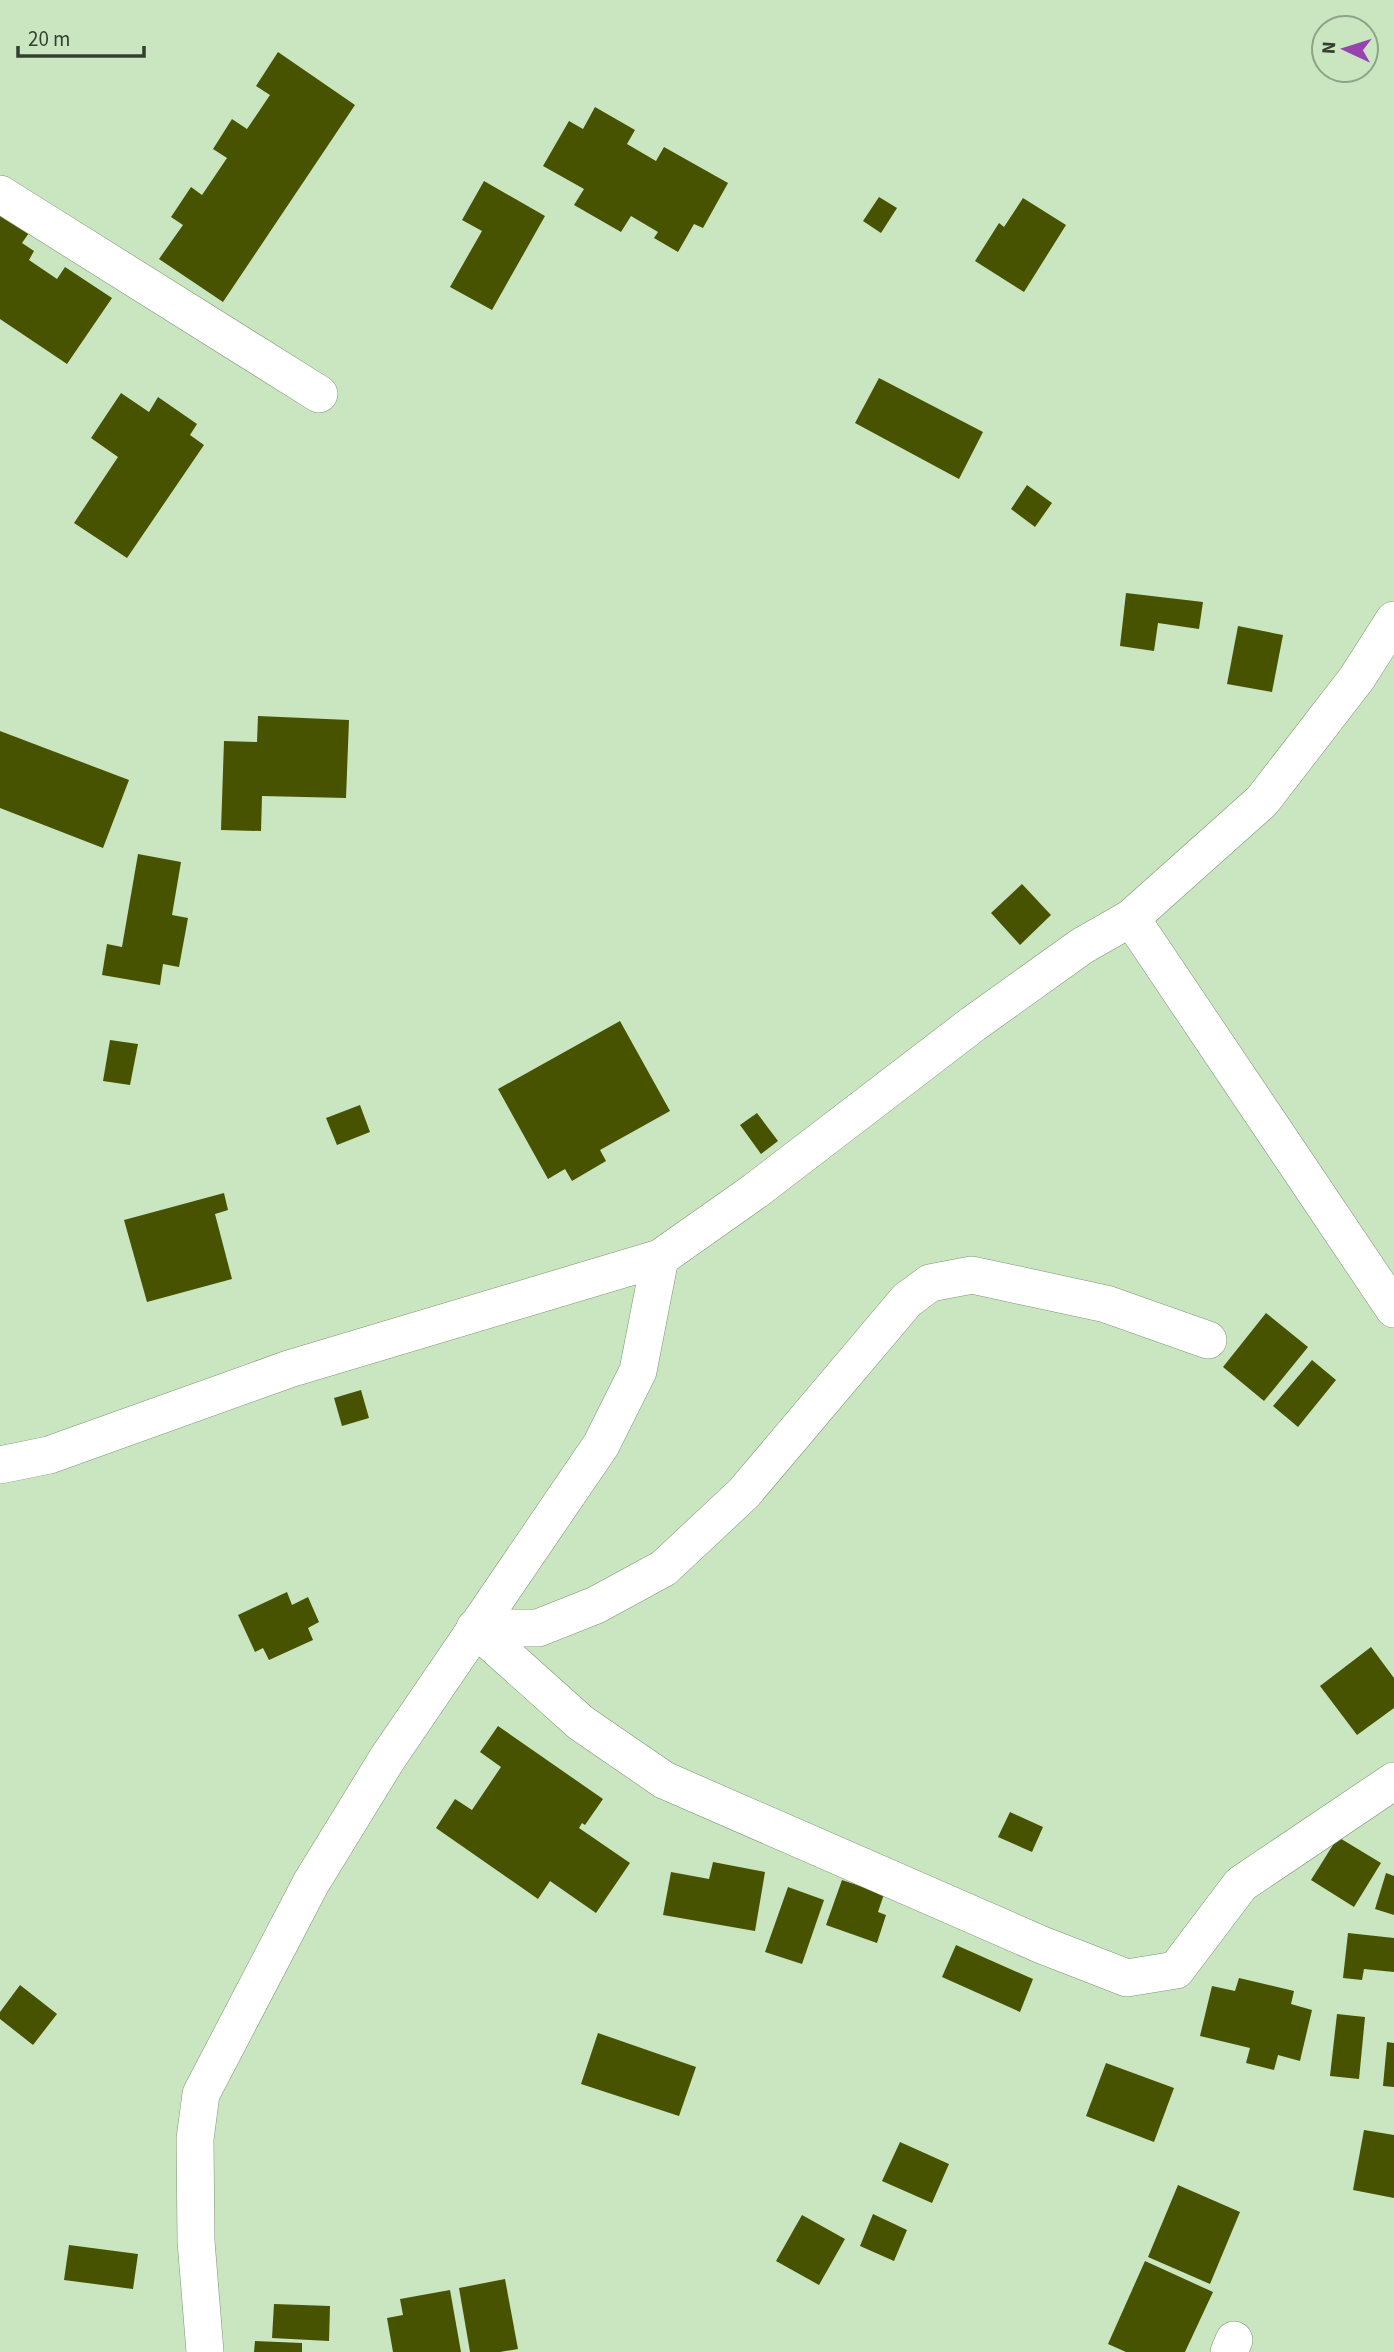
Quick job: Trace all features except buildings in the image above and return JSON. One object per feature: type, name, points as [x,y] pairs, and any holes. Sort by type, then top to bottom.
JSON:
[{"type":"street","points":[[0,194],[319,394]]},
{"type":"street","points":[[0,1465],[49,1455],[289,1369],[660,1258],[766,1183],[973,1024],[1082,946],[1131,918],[1262,801],[1357,678],[1394,620]]},
{"type":"street","points":[[1131,918],[1394,1309]]},
{"type":"street","points":[[205,2352],[196,2241],[195,2190],[195,2139],[201,2094],[311,1883],[387,1759],[601,1445],[638,1371],[660,1258]]},
{"type":"street","points":[[475,1628],[538,1628],[596,1605],[664,1568],[744,1493],[907,1300],[930,1283],[972,1275],[1106,1304],[1208,1340]]},
{"type":"street","points":[[475,1628],[581,1723],[664,1780],[1042,1945],[1127,1978],[1176,1970],[1241,1884],[1394,1781]]}]
